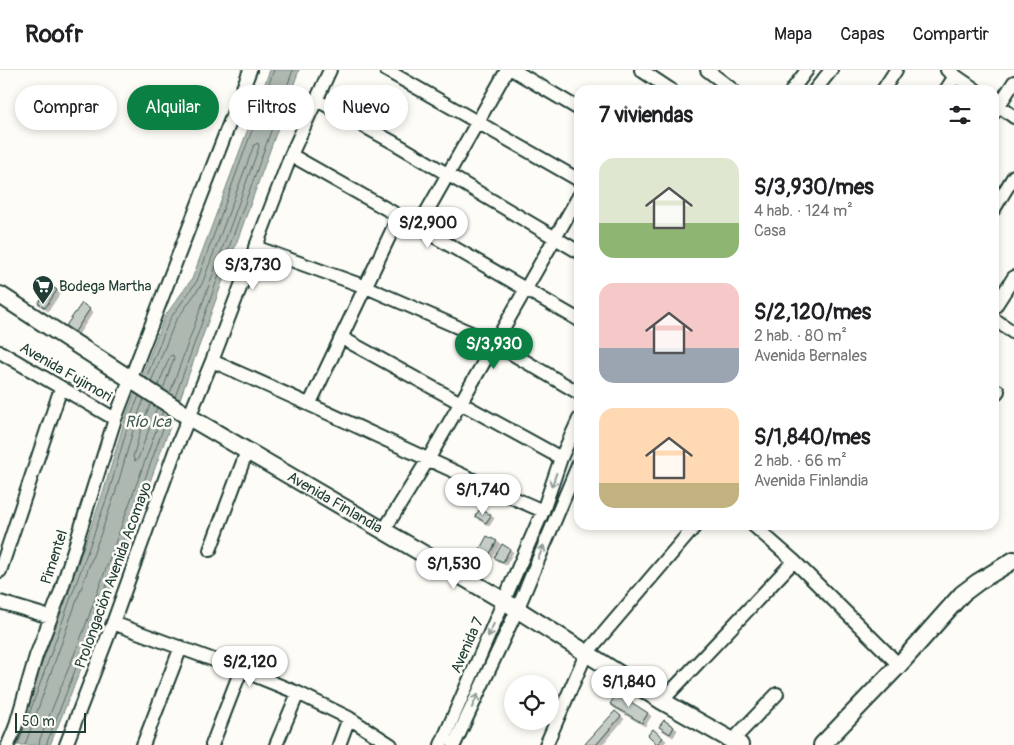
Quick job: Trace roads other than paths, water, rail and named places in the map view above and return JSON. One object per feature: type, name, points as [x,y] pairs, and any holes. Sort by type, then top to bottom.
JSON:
[{"type":"main road","name":"Avenida Finlandia","points":[[0,295],[185,414],[510,605],[662,701],[736,743]]},
{"type":"main road","points":[[822,745],[899,665],[962,594],[1014,560]]},
{"type":"street","name":"Pimentel","points":[[8,745],[15,728],[36,656],[61,591],[115,419],[133,382],[250,70]]},
{"type":"street","name":"Prolongación Avenida Acomayo","points":[[66,745],[113,623],[185,414],[212,360],[291,155],[330,70]]},
{"type":"street","points":[[386,70],[574,177]]},
{"type":"street","points":[[418,227],[507,70]]},
{"type":"street","points":[[513,70],[574,106]]},
{"type":"street","points":[[641,70],[651,85]]},
{"type":"street","points":[[796,85],[807,70]]},
{"type":"street","points":[[819,85],[831,70]]},
{"type":"street","points":[[886,85],[896,70]]},
{"type":"street","points":[[713,72],[727,85]]},
{"type":"street","points":[[947,85],[951,73],[969,85]]},
{"type":"street","points":[[999,102],[1014,82]]},
{"type":"street","points":[[317,100],[574,249]]},
{"type":"street","points":[[999,109],[1014,118]]},
{"type":"street","points":[[291,155],[574,317]]},
{"type":"street","points":[[999,201],[1014,176]]},
{"type":"street","points":[[384,530],[428,459],[574,204]]},
{"type":"street","points":[[310,404],[400,216]]},
{"type":"street","points":[[255,247],[366,287],[494,343],[574,390]]},
{"type":"street","points":[[999,300],[1014,277]]},
{"type":"street","points":[[999,323],[1014,334]]},
{"type":"street","points":[[342,338],[561,458]]},
{"type":"street","name":"Avenida Fujimori","points":[[0,352],[115,419]]},
{"type":"street","points":[[212,360],[543,511]]},
{"type":"street","points":[[0,571],[5,537],[61,388]]},
{"type":"street","name":"Avenida 7","points":[[454,745],[510,605],[561,458],[574,430]]},
{"type":"street","points":[[210,550],[247,451]]},
{"type":"street","name":"Avenida 7","points":[[440,745],[574,473]]},
{"type":"street","points":[[546,745],[586,654],[692,530]]},
{"type":"street","points":[[759,530],[794,561],[899,665]]},
{"type":"street","points":[[662,701],[794,561]]},
{"type":"street","points":[[0,602],[50,617]]},
{"type":"street","points":[[113,623],[181,647],[298,693],[350,718],[392,745]]},
{"type":"street","points":[[144,745],[181,647]]},
{"type":"street","points":[[212,745],[241,670]]},
{"type":"street","points":[[276,745],[298,693]]},
{"type":"street","points":[[736,743],[777,694]]},
{"type":"street","points":[[338,745],[350,718]]},
{"type":"water","name":"Río Ica","points":[[270,70],[299,70],[294,85],[264,85]]},
{"type":"water","name":"Río Ica","points":[[248,130],[277,130],[93,639],[50,745],[13,745],[104,490],[126,416],[165,316],[192,279]]},
{"type":"place","name":"Bodega Martha","points":[[43,305]]}]
